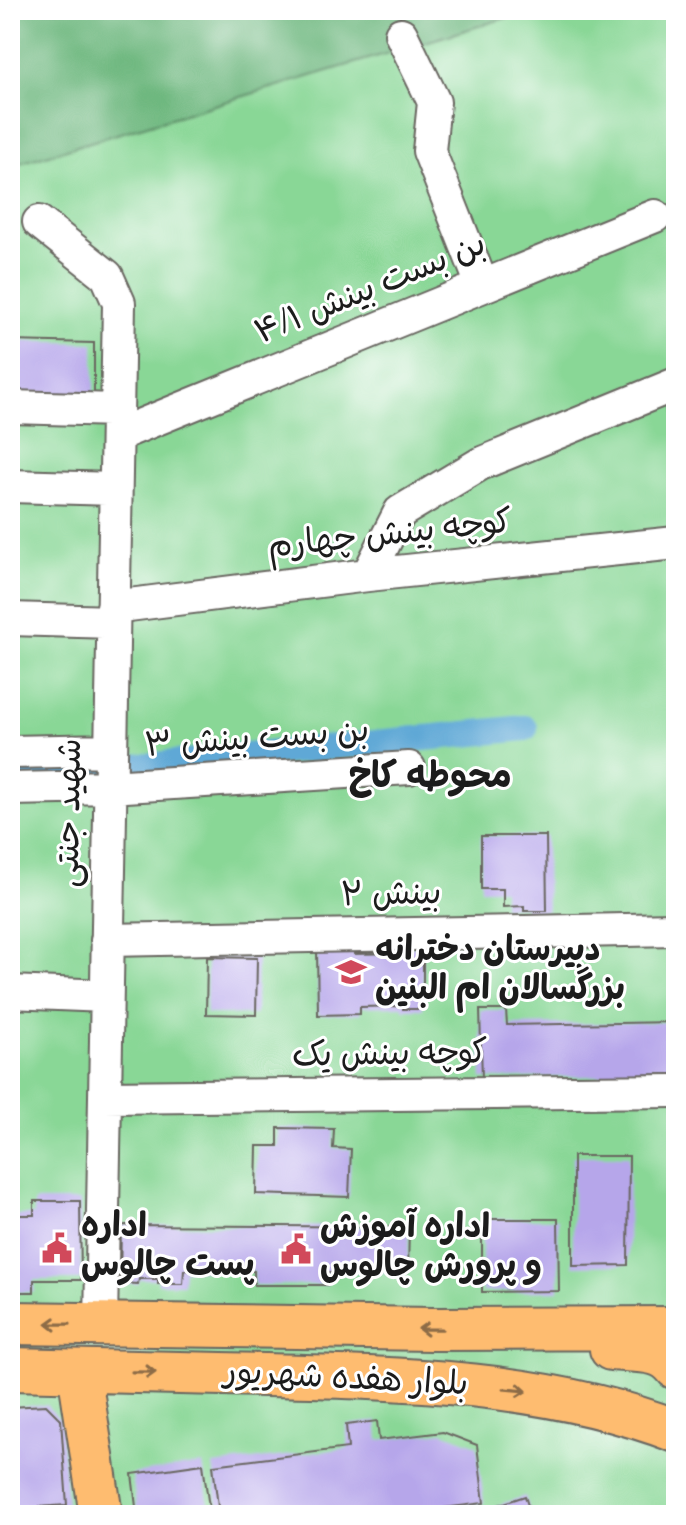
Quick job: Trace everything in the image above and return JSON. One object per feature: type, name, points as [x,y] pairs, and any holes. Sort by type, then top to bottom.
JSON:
[{"type":"main road","name":"بلوار هفده شهریور","points":[[10,1323],[676,1328]]},
{"type":"main road","points":[[554,1329],[612,1350],[657,1353],[667,1357],[676,1368]]},
{"type":"main road","name":"بلوار هفده شهریور","points":[[10,1369],[371,1377],[536,1392],[637,1416],[676,1431]]},
{"type":"main road","points":[[79,1371],[101,1515]]},
{"type":"main road","points":[[637,1416],[658,1415],[676,1400]]},
{"type":"street","points":[[401,34],[434,102],[429,151],[482,285]]},
{"type":"street","name":"بن بست بینش ۴/۱","points":[[117,423],[655,216]]},
{"type":"street","name":"شهید جنتی","points":[[39,222],[107,276],[119,303],[101,1324]]},
{"type":"street","points":[[368,575],[400,512],[480,464],[676,384]]},
{"type":"street","points":[[10,407],[117,423]]},
{"type":"street","points":[[10,486],[115,489]]},
{"type":"street","name":"کوچه بینش چهارم","points":[[10,619],[113,614],[368,575],[676,543]]},
{"type":"street","points":[[10,752],[110,768]]},
{"type":"street","points":[[10,789],[110,768]]},
{"type":"street","name":"بن بست بینش ۳","points":[[110,768],[409,768]]},
{"type":"street","name":"بینش ۲","points":[[107,940],[676,929]]},
{"type":"street","points":[[10,992],[106,996]]},
{"type":"street","name":"کوچه بینش یک","points":[[105,1097],[676,1091]]},
{"type":"green space","points":[[10,10],[676,10],[676,1515],[10,1515]]},
{"type":"green space","points":[[10,10],[533,10],[10,166]]},
{"type":"building","points":[[10,341],[94,343],[94,395],[10,394]]},
{"type":"building","points":[[481,836],[546,836],[547,911],[524,911],[524,906],[503,907],[503,889],[481,889]]},
{"type":"building","points":[[401,946],[423,946],[423,1009],[360,1007],[360,1014],[318,1015],[317,950],[354,949],[354,954],[401,953]]},
{"type":"building","points":[[207,957],[257,958],[256,1015],[206,1014]]},
{"type":"building","points":[[480,1010],[506,1010],[507,1025],[673,1022],[674,1074],[482,1079]]},
{"type":"building","points":[[278,1128],[334,1129],[333,1148],[351,1149],[349,1197],[256,1194],[257,1146],[278,1146]]},
{"type":"building","points":[[573,1156],[629,1156],[628,1265],[573,1266]]},
{"type":"building","name":"اداره پست چالوس","points":[[34,1201],[80,1201],[81,1280],[34,1280],[34,1292],[10,1292],[10,1215],[34,1215]]},
{"type":"building","points":[[482,1219],[558,1219],[559,1291],[482,1292]]},
{"type":"building","name":"اداره آموزش و پرورش چالوس","points":[[121,1225],[409,1227],[408,1272],[327,1272],[327,1285],[254,1285],[254,1271],[184,1270],[183,1284],[158,1284],[158,1279],[139,1279],[138,1284],[120,1283]]},
{"type":"building","points":[[46,1405],[61,1420],[67,1505],[10,1509],[10,1407]]},
{"type":"building","points":[[377,1421],[379,1440],[443,1432],[477,1445],[484,1503],[387,1515],[219,1515],[213,1465],[348,1448],[346,1425]]},
{"type":"building","points":[[203,1464],[210,1515],[137,1515],[132,1474]]},
{"type":"building","points":[[525,1496],[531,1515],[471,1515],[471,1514]]},
{"type":"waterway","points":[[10,770],[125,768],[525,728]]},
{"type":"place","name":"دبیرستان دخترانه بزرگسالان ام البنین","points":[[351,972]]},
{"type":"place","name":"اداره پست چالوس","points":[[57,1248]]},
{"type":"place","name":"اداره آموزش و پرورش چالوس","points":[[296,1249]]},
{"type":"district","name":"محوطه کاخ","points":[[430,778]]}]
